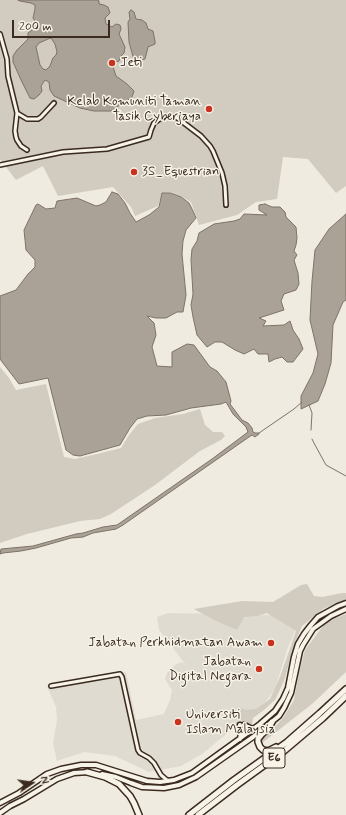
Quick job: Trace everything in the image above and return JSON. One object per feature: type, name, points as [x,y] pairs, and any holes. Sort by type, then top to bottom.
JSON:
[{"type":"highway","name":"E6","points":[[189,815],[292,738],[346,689]]},
{"type":"highway","name":"E6","points":[[198,815],[284,751],[346,696]]},
{"type":"highway","points":[[272,722],[268,730],[258,739],[262,749],[268,751],[292,738]]},
{"type":"highway","points":[[87,772],[105,777],[119,784],[130,796],[138,815]]},
{"type":"main road","points":[[0,803],[19,793],[47,774],[61,769],[81,765],[96,765],[153,782],[174,780],[192,773],[254,729],[276,711],[288,688],[294,657],[298,644],[304,634],[318,618],[334,608],[346,603]]},
{"type":"main road","points":[[0,813],[56,779],[74,773],[87,772],[102,774],[116,777],[142,787],[164,788],[179,785],[196,777],[253,737],[279,716],[290,697],[300,651],[303,644],[313,629],[331,616],[346,609]]},
{"type":"main road","points":[[240,739],[242,725],[254,729]]},
{"type":"street","points":[[0,34],[7,59],[8,76],[18,113],[15,130],[16,137],[21,146],[27,150]]},
{"type":"street","points":[[18,113],[27,118],[38,119],[54,103]]},
{"type":"street","points":[[0,165],[63,152],[107,149],[149,138],[154,123],[161,118],[169,116],[176,117],[201,136],[213,151],[222,173],[225,186],[226,205]]},
{"type":"street","points":[[51,686],[120,674],[122,677],[138,750],[154,763],[161,776],[168,781]]},
{"type":"street","points":[[153,782],[161,776]]},
{"type":"shaded area","points":[[0,0],[346,0],[346,186],[336,193],[308,159],[283,157],[277,199],[256,202],[237,215],[199,225],[191,202],[172,192],[162,193],[158,206],[135,216],[131,207],[113,187],[58,196],[43,166],[16,180],[0,159]]},
{"type":"shaded area","points":[[18,0],[98,0],[99,4],[108,7],[110,13],[105,18],[106,24],[112,27],[116,24],[120,25],[121,29],[119,34],[125,47],[124,53],[113,67],[116,76],[134,91],[132,97],[111,111],[94,111],[80,108],[54,96],[50,90],[49,82],[45,80],[41,86],[42,91],[39,95],[34,99],[30,98],[13,62],[13,56],[28,39],[28,33],[32,30],[35,21],[33,18],[35,5]],"holes":[[[51,38],[55,44],[57,52],[56,55],[50,66],[46,70],[43,69],[40,65],[36,47],[39,43]]]},
{"type":"shaded area","points":[[131,10],[134,12],[136,19],[142,20],[146,23],[148,29],[153,31],[155,44],[148,47],[145,59],[134,60],[129,42],[128,22],[130,19],[129,12]]},
{"type":"shaded area","points":[[112,192],[118,194],[136,222],[149,215],[159,207],[162,193],[171,193],[181,197],[189,203],[196,218],[186,230],[183,241],[182,254],[186,295],[183,312],[177,312],[166,318],[147,316],[154,323],[156,335],[152,347],[157,366],[172,367],[172,352],[187,344],[194,345],[210,367],[217,371],[226,382],[231,401],[230,404],[242,420],[248,423],[253,432],[259,434],[255,437],[252,435],[116,529],[93,533],[83,537],[71,538],[36,548],[0,554],[1,549],[33,546],[103,527],[117,525],[248,432],[246,427],[233,414],[226,402],[191,408],[166,415],[147,416],[137,419],[120,445],[80,456],[73,455],[66,450],[48,378],[19,384],[0,359],[0,296],[16,290],[35,267],[35,260],[26,250],[24,230],[36,205],[38,204],[46,209],[55,208],[57,201],[77,198],[96,206],[106,202]]},
{"type":"shaded area","points":[[265,204],[272,207],[280,207],[285,212],[286,217],[296,227],[297,238],[294,251],[297,255],[294,260],[298,273],[299,284],[296,290],[284,294],[281,301],[284,310],[259,318],[266,321],[263,326],[284,325],[290,321],[303,349],[293,362],[287,362],[282,357],[269,362],[268,354],[258,354],[254,349],[244,354],[222,342],[215,342],[207,347],[197,335],[193,317],[191,305],[193,294],[191,260],[192,249],[197,241],[199,233],[214,224],[240,219],[244,214],[267,215],[259,210],[259,205]]},
{"type":"shaded area","points":[[346,214],[346,300],[343,302],[333,325],[331,363],[318,401],[301,409],[301,396],[313,373],[318,354],[310,320],[315,250],[329,229]]},
{"type":"shaded area","points":[[0,367],[16,390],[46,384],[64,457],[75,459],[121,448],[138,424],[155,418],[183,414],[200,409],[205,425],[213,432],[222,432],[225,436],[221,440],[200,451],[155,485],[111,514],[100,519],[80,521],[27,534],[0,543]]},
{"type":"shaded area","points":[[307,584],[314,596],[322,597],[346,593],[346,599],[323,609],[302,626],[295,643],[284,681],[275,700],[253,718],[252,725],[245,724],[235,711],[238,707],[246,710],[256,709],[270,699],[280,677],[296,631],[267,613],[257,616],[244,617],[237,630],[194,609],[242,601],[273,602],[301,585]]},
{"type":"shaded area","points":[[168,613],[274,615],[297,626],[287,650],[275,689],[261,708],[202,754],[181,766],[149,772],[115,756],[84,752],[57,761],[53,743],[57,720],[56,707],[47,686],[126,672],[136,720],[164,714],[170,700],[172,690],[165,679],[167,673],[176,664],[182,662],[186,665],[159,630],[157,617]]},
{"type":"shaded area","points":[[346,614],[346,672],[312,704],[262,743],[262,738],[267,735],[283,718],[294,700],[305,650],[326,622]]},
{"type":"waterway","points":[[259,433],[302,402]]},
{"type":"waterway","points":[[309,405],[312,413],[311,430]]},
{"type":"waterway","points":[[312,439],[326,465],[346,476]]},
{"type":"place","name":"Jeti","points":[[112,63]]},
{"type":"place","name":"Kelab Komuniti Taman Tasik Cyberjaya","points":[[209,109]]},
{"type":"place","name":"3S_Equestrian","points":[[134,172]]},
{"type":"place","name":"Jabatan Perkhidmatan Awam","points":[[271,643]]},
{"type":"place","name":"Jabatan Digital Negara","points":[[259,669]]},
{"type":"place","name":"Universiti Islam Malaysia","points":[[178,722]]}]
